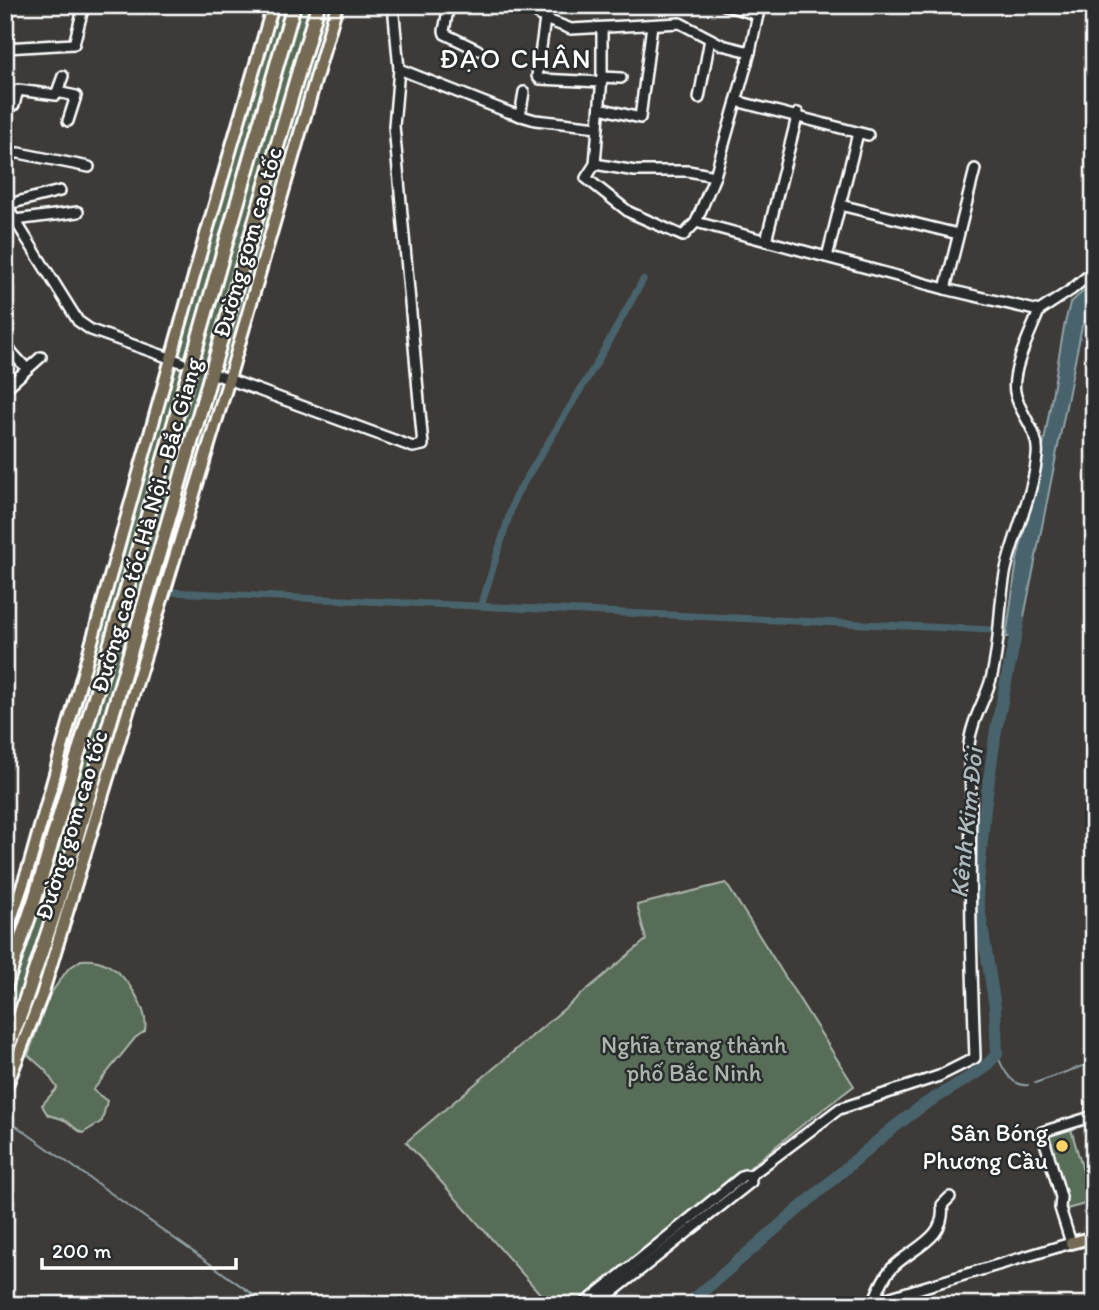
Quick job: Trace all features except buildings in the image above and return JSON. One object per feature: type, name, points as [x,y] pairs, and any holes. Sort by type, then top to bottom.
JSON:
[{"type":"highway","name":"Đường cao tốc Hà Nội - Bắc Giang","points":[[5,987],[35,899],[122,605],[294,5]]},
{"type":"highway","name":"Đường cao tốc Hà Nội - Bắc Giang","points":[[5,1054],[57,905],[318,5]]},
{"type":"main road","name":"Đường gom cao tốc","points":[[5,937],[30,863],[176,360],[273,5]]},
{"type":"main road","name":"Đường gom cao tốc","points":[[5,1090],[42,995],[229,379],[337,5]]},
{"type":"main road","points":[[1071,1243],[1094,1237]]},
{"type":"street","points":[[217,375],[413,447],[423,445],[394,126],[398,69],[393,5]]},
{"type":"street","points":[[449,5],[445,34],[478,50]]},
{"type":"street","points":[[526,5],[545,19],[571,29],[680,23],[722,45],[750,51]]},
{"type":"street","points":[[602,28],[600,108],[595,164],[586,178],[629,212],[683,236],[696,222],[715,176],[759,10],[724,5]]},
{"type":"street","points":[[5,47],[74,44],[82,6]]},
{"type":"street","points":[[545,19],[537,76],[540,79],[621,78]]},
{"type":"street","points":[[600,108],[640,118],[652,25]]},
{"type":"street","points":[[699,98],[710,39]]},
{"type":"street","points":[[398,69],[535,121],[598,127]]},
{"type":"street","points":[[5,104],[13,105],[18,90],[57,95],[62,76]]},
{"type":"street","points":[[57,92],[76,96],[68,121]]},
{"type":"street","points":[[520,116],[524,92]]},
{"type":"street","points":[[736,102],[797,114],[863,134],[840,205],[827,257]]},
{"type":"street","points":[[766,241],[797,114]]},
{"type":"street","points":[[5,153],[19,153],[89,167]]},
{"type":"street","points":[[595,164],[635,171],[688,171],[715,176]]},
{"type":"street","points":[[945,289],[975,169]]},
{"type":"street","points":[[60,191],[5,204],[69,309],[91,330],[176,360]]},
{"type":"street","points":[[840,205],[958,234]]},
{"type":"street","points":[[15,220],[78,212]]},
{"type":"street","points":[[696,222],[945,289],[1039,311]]},
{"type":"street","points":[[583,1305],[744,1175],[750,1176],[839,1109],[939,1076],[975,1058],[969,872],[969,745],[997,656],[1006,568],[1025,510],[1037,458],[1037,438],[1017,399],[1014,384],[1039,311],[1094,271]]},
{"type":"street","points":[[5,345],[27,369]]},
{"type":"street","points":[[5,389],[41,357]]},
{"type":"street","points":[[873,1303],[1071,1243],[1042,1132],[1094,1116]]},
{"type":"street","points":[[596,1305],[751,1182],[750,1176]]},
{"type":"street","points":[[873,1303],[890,1270],[934,1236],[943,1214],[942,1205],[950,1197]]},
{"type":"green space","points":[[277,5],[289,5],[186,360],[177,357],[177,351]]},
{"type":"green space","points":[[301,5],[312,5],[38,945],[5,1036],[5,1008],[30,937]]},
{"type":"green space","points":[[323,5],[331,5],[225,375],[217,373]]},
{"type":"green space","points":[[175,363],[183,365],[184,368],[40,868],[5,977],[5,952],[30,876]]},
{"type":"green space","points":[[214,378],[222,380],[221,389],[166,562],[64,910],[5,1081],[5,1069],[19,1031]]},
{"type":"green space","name":"Nghĩa trang thành phố Bắc Ninh","points":[[726,883],[854,1086],[580,1305],[550,1305],[406,1142],[646,940],[637,905]]},
{"type":"green space","points":[[81,960],[101,962],[115,970],[135,994],[145,1022],[145,1031],[135,1038],[93,1090],[107,1101],[102,1121],[83,1133],[66,1121],[47,1113],[42,1105],[57,1088],[45,1070],[28,1055],[49,996],[68,969]]},
{"type":"green space","points":[[1069,1122],[1092,1202],[1067,1209],[1044,1129]]},
{"type":"water","points":[[1094,282],[1094,305],[1082,326],[1020,637],[1006,637],[1017,560],[1040,465],[1064,327],[1070,303]]},
{"type":"waterway","points":[[481,606],[515,497],[596,364],[643,280]]},
{"type":"waterway","points":[[171,592],[994,630]]},
{"type":"waterway","name":"Kênh Kim Đôi","points":[[687,1305],[888,1132],[922,1106],[983,1069],[997,1054],[995,1007],[977,895],[996,730],[1019,620]]},
{"type":"waterway","points":[[997,1054],[1012,1080],[1028,1085]]},
{"type":"waterway","points":[[1035,1083],[1094,1062]]},
{"type":"waterway","points":[[5,1118],[268,1305]]},
{"type":"tunnel","points":[[186,364],[216,374]]},
{"type":"place","name":"Sân Bóng Phương Cầu","points":[[1062,1146]]},
{"type":"district","name":"ĐẠO CHÂN","points":[[516,58]]}]
